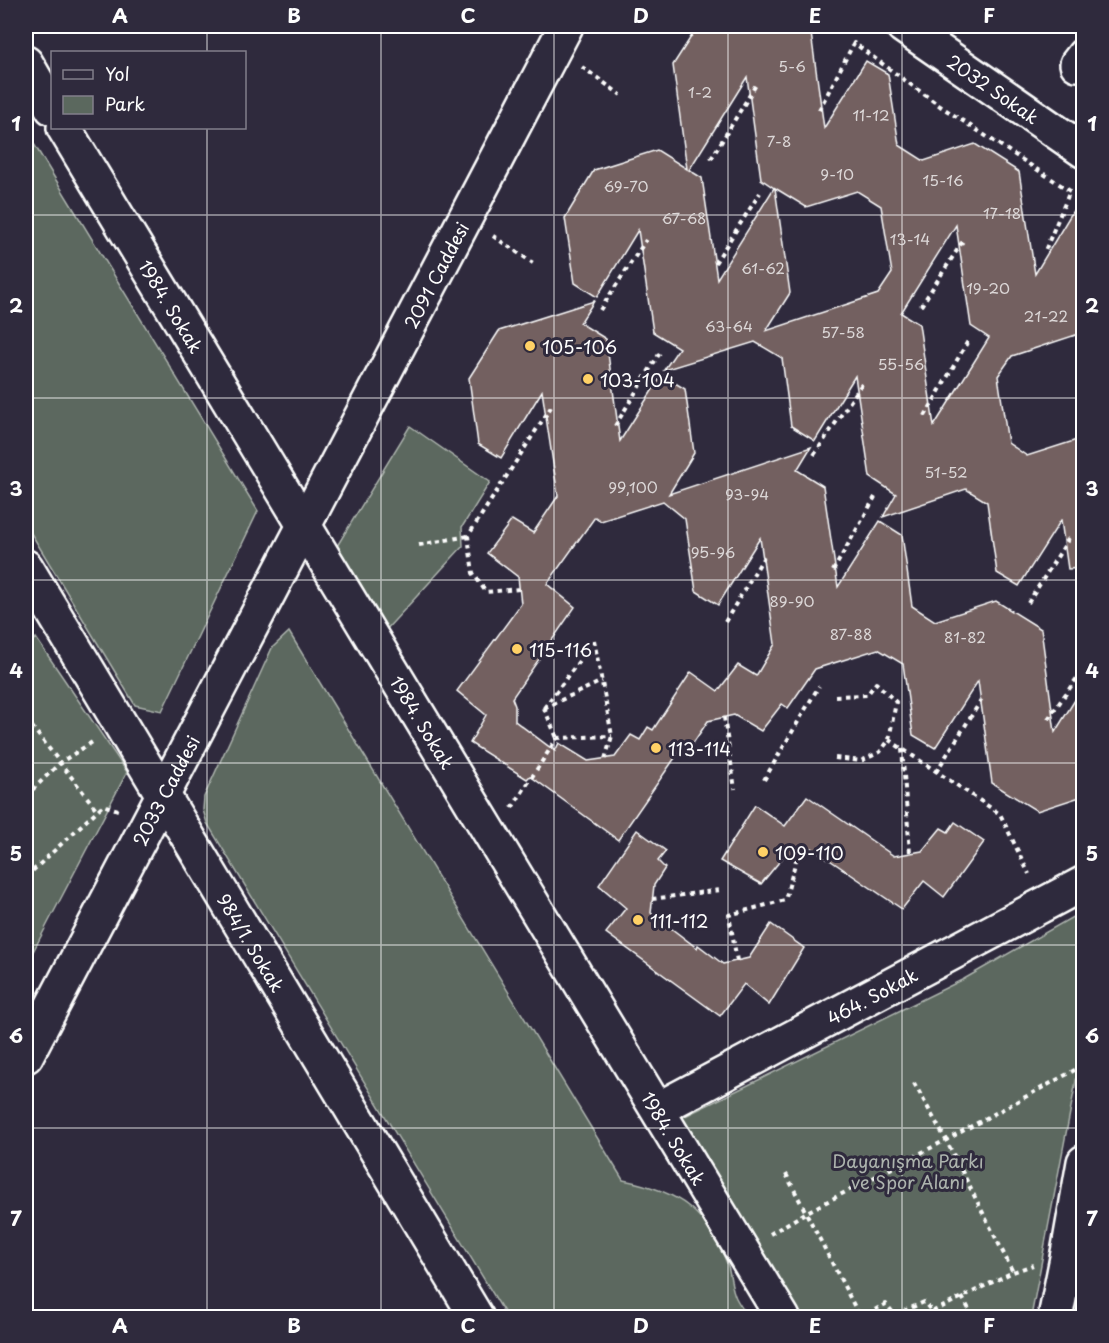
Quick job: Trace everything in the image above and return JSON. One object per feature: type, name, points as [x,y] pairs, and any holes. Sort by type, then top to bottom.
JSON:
[{"type":"street","name":"2032 Sokak","points":[[903,26],[1083,151]]},
{"type":"street","name":"2091 Caddesi","points":[[304,523],[560,37]]},
{"type":"street","points":[[26,63],[51,106]]},
{"type":"street","name":"1984. Sokak","points":[[65,129],[783,1317]]},
{"type":"street","name":"2033 Caddesi","points":[[26,1056],[304,523]]},
{"type":"street","name":"984/1. Sokak","points":[[26,567],[36,610],[120,724],[154,808],[477,1317]]},
{"type":"street","name":"464. Sokak","points":[[658,1109],[1083,883]]},
{"type":"street","points":[[1055,1317],[1083,1162]]},
{"type":"path","points":[[560,37],[621,95]]},
{"type":"path","points":[[819,111],[854,43],[940,106],[1070,191],[1044,253]]},
{"type":"path","points":[[711,159],[757,83]]},
{"type":"path","points":[[715,263],[760,193]]},
{"type":"path","points":[[465,216],[532,263]]},
{"type":"path","points":[[600,310],[646,240]]},
{"type":"path","points":[[921,306],[963,241]]},
{"type":"path","points":[[925,416],[969,341]]},
{"type":"path","points":[[615,426],[661,351]]},
{"type":"path","points":[[814,456],[864,381]]},
{"type":"path","points":[[519,589],[486,592],[473,573],[468,536],[551,407]]},
{"type":"path","points":[[833,571],[875,497]]},
{"type":"path","points":[[1028,603],[1071,535]]},
{"type":"path","points":[[419,545],[468,536]]},
{"type":"path","points":[[725,622],[765,555]]},
{"type":"path","points":[[544,708],[594,640],[612,736],[605,759]]},
{"type":"path","points":[[1048,719],[1083,668]]},
{"type":"path","points":[[544,708],[602,681]]},
{"type":"path","points":[[835,696],[867,695],[876,683],[896,702],[889,740],[880,752],[861,761],[836,758]]},
{"type":"path","points":[[764,780],[819,686]]},
{"type":"path","points":[[936,772],[982,699]]},
{"type":"path","points":[[544,708],[557,738]]},
{"type":"path","points":[[724,717],[735,789]]},
{"type":"path","points":[[26,719],[97,810]]},
{"type":"path","points":[[26,796],[61,762],[120,724]]},
{"type":"path","points":[[557,738],[612,736]]},
{"type":"path","points":[[509,813],[557,738]]},
{"type":"path","points":[[889,740],[1000,814],[1044,904]]},
{"type":"path","points":[[902,748],[910,853]]},
{"type":"path","points":[[26,877],[103,805],[154,808]]},
{"type":"path","points":[[737,961],[729,915],[785,900],[798,853]]},
{"type":"path","points":[[652,899],[721,890]]},
{"type":"path","points":[[743,1250],[807,1212],[1083,1065]]},
{"type":"path","points":[[914,1083],[946,1140],[1012,1272]]},
{"type":"path","points":[[786,1174],[860,1317],[886,1304],[895,1315],[924,1302],[932,1312],[1012,1272],[1068,1253]]},
{"type":"path","points":[[962,1297],[974,1317]]},
{"type":"green space","points":[[26,131],[258,511],[162,711],[135,705],[26,525]]},
{"type":"green space","points":[[410,426],[490,482],[462,527],[463,546],[383,633],[334,551]]},
{"type":"green space","points":[[289,632],[623,1180],[660,1190],[689,1206],[700,1218],[720,1247],[728,1266],[734,1294],[748,1317],[507,1317],[207,823],[203,810],[204,797],[272,648]]},
{"type":"green space","points":[[36,638],[127,772],[26,965],[26,647]]},
{"type":"green space","name":"Dayanışma Parkı ve Spor Alanı","points":[[1083,911],[1083,1055],[1080,1060],[1031,1317],[801,1317],[679,1119],[964,979]]},
{"type":"building","points":[[698,26],[810,26],[824,128],[866,61],[888,74],[899,145],[924,161],[975,144],[1019,172],[1035,274],[1083,194],[1083,326],[1079,334],[1012,356],[998,376],[1008,443],[1027,456],[1083,438],[1083,568],[1068,569],[1061,520],[1019,586],[997,573],[987,502],[966,489],[883,517],[896,494],[870,477],[855,376],[815,441],[791,426],[782,358],[755,342],[664,370],[679,348],[653,332],[638,230],[597,297],[575,283],[565,218],[594,170],[657,150],[687,169],[673,65]],"holes":[[[747,77],[761,179],[774,188],[717,279],[702,178],[689,170]],[[775,188],[806,207],[857,191],[881,206],[892,273],[878,294],[766,331],[790,293]],[[956,225],[971,326],[989,338],[934,426],[919,324],[901,313]]]},
{"type":"building","points":[[594,301],[580,323],[606,339],[620,441],[662,375],[685,389],[694,453],[669,494],[811,447],[797,470],[823,486],[838,587],[880,521],[902,535],[912,606],[935,621],[996,601],[1041,629],[1055,732],[1083,687],[1083,796],[1037,811],[992,783],[978,681],[935,748],[913,735],[903,664],[878,649],[815,669],[788,708],[782,704],[761,731],[734,715],[708,721],[685,755],[679,752],[618,840],[530,776],[527,779],[470,743],[486,715],[457,691],[521,604],[518,577],[487,553],[512,520],[533,533],[558,496],[542,391],[501,458],[478,444],[469,378],[499,331]],"holes":[[[663,501],[685,519],[696,591],[718,605],[760,538],[775,644],[756,676],[738,665],[718,691],[691,672],[653,730],[648,727],[640,740],[631,735],[615,757],[588,761],[559,743],[555,751],[515,721],[515,706],[512,698],[575,607],[547,584],[595,517],[601,521]]]},
{"type":"building","name":"109-110","points":[[807,796],[894,856],[922,851],[941,828],[948,832],[955,822],[984,842],[944,897],[924,881],[902,909],[812,848],[784,856],[761,884],[720,861],[755,805],[785,826]]},
{"type":"building","name":"111-112","points":[[637,830],[666,851],[658,861],[665,868],[654,885],[651,913],[697,948],[698,945],[723,964],[749,958],[771,924],[804,948],[769,1005],[744,984],[720,1016],[606,933],[626,908],[599,885]]},
{"type":"place","name":"105-106","points":[[530,346]]},
{"type":"place","name":"103-104","points":[[588,379]]},
{"type":"place","name":"115-116","points":[[517,649]]},
{"type":"place","name":"113-114","points":[[656,748]]},
{"type":"place","name":"109-110","points":[[763,852]]},
{"type":"place","name":"111-112","points":[[638,920]]}]
